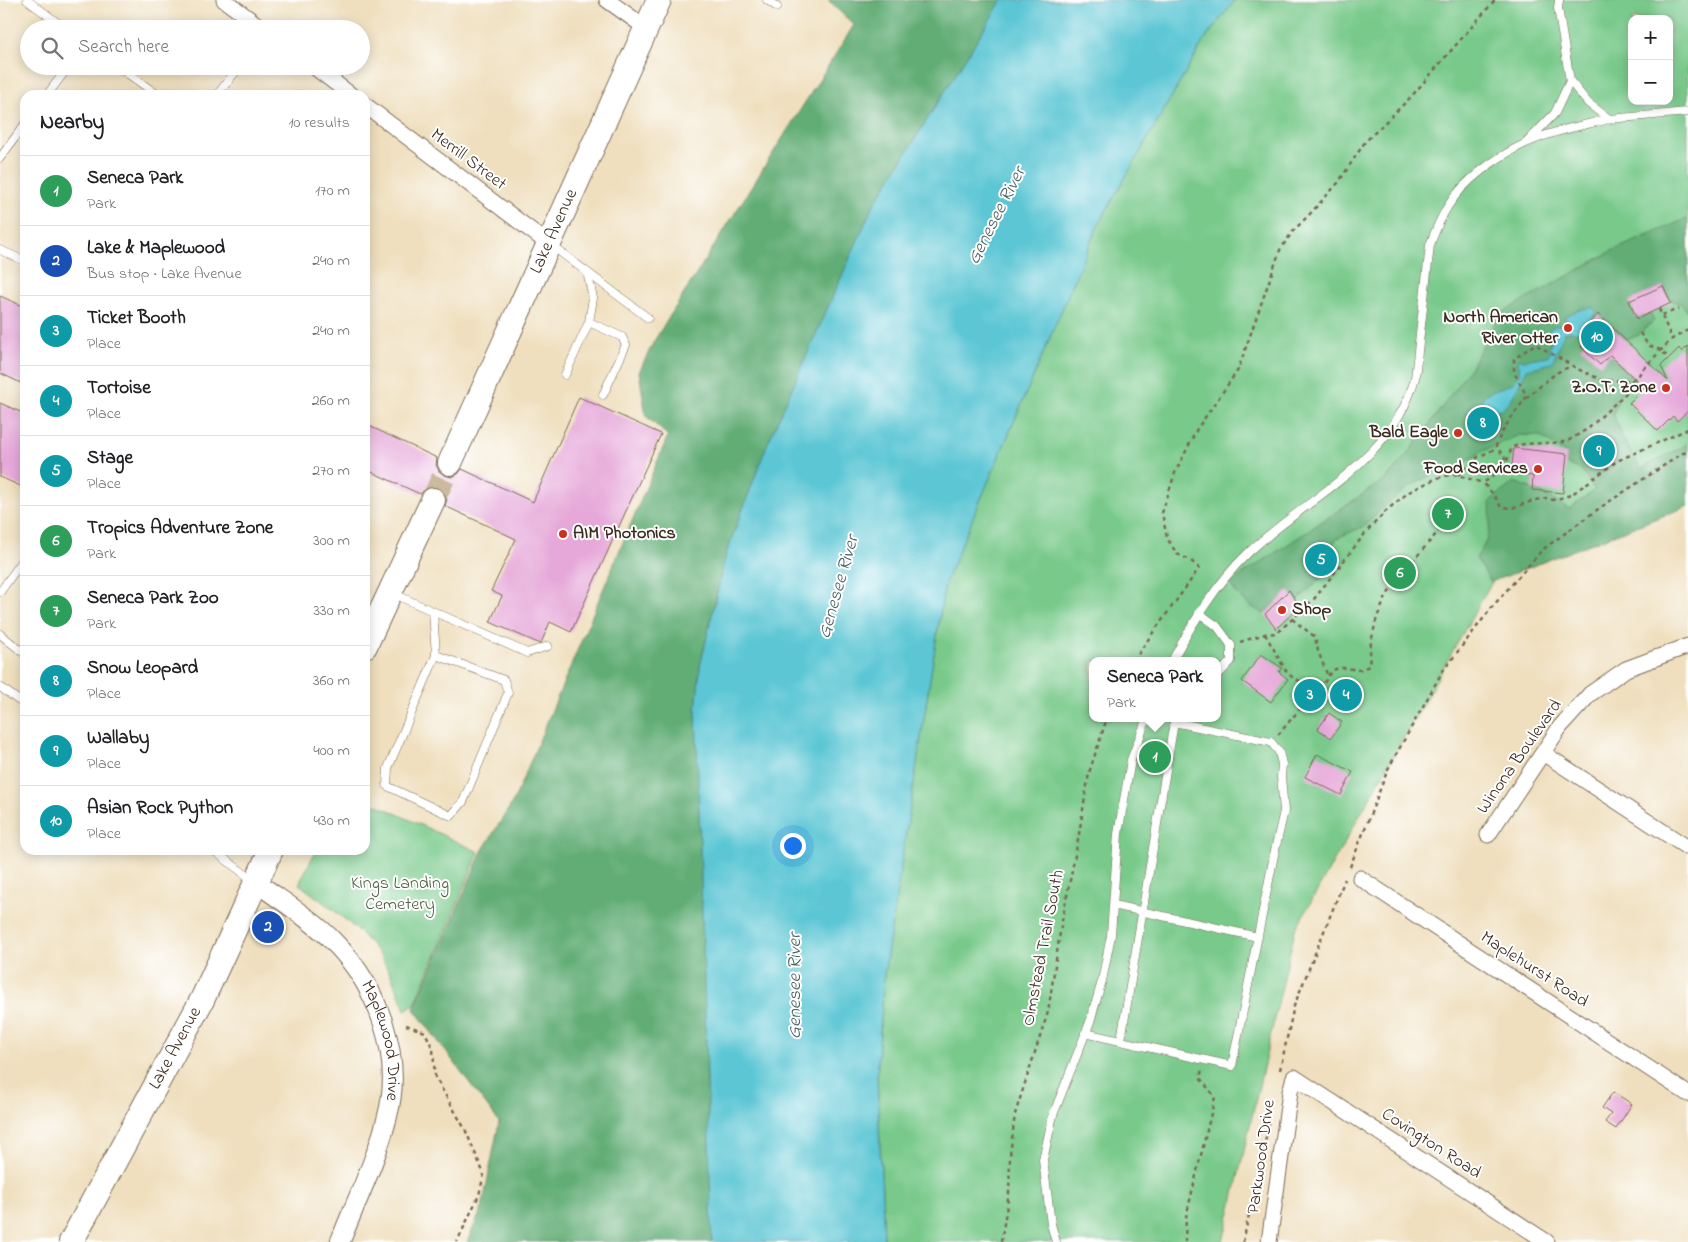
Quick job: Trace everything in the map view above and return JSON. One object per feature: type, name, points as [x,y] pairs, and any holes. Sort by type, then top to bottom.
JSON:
[{"type":"main road","name":"Lake Avenue","points":[[450,463],[659,0]]},
{"type":"main road","points":[[370,635],[433,500]]},
{"type":"main road","name":"Lake Avenue","points":[[71,1242],[202,1000],[269,855]]},
{"type":"street","points":[[224,0],[251,20]]},
{"type":"street","points":[[607,0],[646,28]]},
{"type":"street","points":[[325,75],[344,90]]},
{"type":"street","name":"Merrill Street","points":[[370,109],[549,244]]},
{"type":"street","name":"Winona Boulevard","points":[[1488,835],[1560,727],[1590,694],[1626,669],[1688,646]]},
{"type":"street","points":[[1543,754],[1688,848]]},
{"type":"street","name":"Maplehurst Road","points":[[1353,877],[1688,1094]]},
{"type":"street","name":"Maplewood Drive","points":[[256,882],[333,941],[358,969],[371,992],[387,1036],[393,1078],[392,1099],[388,1117],[382,1139],[340,1242]]},
{"type":"street","name":"Parkwood Drive","points":[[1269,1242],[1290,1092],[1287,1074]]},
{"type":"street","name":"Covington Road","points":[[1287,1074],[1547,1242]]},
{"type":"lane","points":[[27,0],[54,20]]},
{"type":"lane","points":[[767,0],[778,7]]},
{"type":"lane","points":[[1559,0],[1558,8],[1570,81],[1588,103],[1609,119]]},
{"type":"lane","points":[[51,90],[62,75]]},
{"type":"lane","points":[[130,75],[151,90]]},
{"type":"lane","points":[[221,90],[233,75]]},
{"type":"lane","points":[[1525,143],[1555,112],[1570,81]]},
{"type":"lane","points":[[1174,657],[1200,612],[1226,576],[1249,552],[1293,514],[1352,470],[1390,430],[1410,397],[1430,245],[1438,224],[1449,204],[1477,175],[1525,143],[1557,132],[1609,119],[1688,112]]},
{"type":"lane","points":[[0,158],[20,131]]},
{"type":"lane","points":[[549,244],[648,318]]},
{"type":"lane","points":[[0,250],[20,259]]},
{"type":"lane","points":[[565,375],[589,322],[592,298],[587,272]]},
{"type":"lane","points":[[589,322],[622,337],[626,345],[603,395]]},
{"type":"lane","points":[[0,592],[20,564]]},
{"type":"lane","points":[[390,592],[527,653],[548,646]]},
{"type":"lane","points":[[433,611],[436,655],[388,768],[387,786],[452,816],[463,802],[508,693],[504,680],[436,655]]},
{"type":"lane","points":[[1200,612],[1217,626],[1231,644],[1230,661],[1221,671]]},
{"type":"lane","points":[[0,634],[20,650]]},
{"type":"lane","points":[[0,687],[20,702]]},
{"type":"lane","points":[[1056,1242],[1051,1224],[1043,1160],[1053,1115],[1085,1033],[1102,981],[1111,935],[1118,834],[1131,760],[1145,722]]},
{"type":"lane","points":[[1085,1033],[1232,1066],[1284,811],[1280,777],[1282,764],[1279,752],[1271,742],[1174,722],[1121,1040]]},
{"type":"lane","points":[[220,855],[256,882]]},
{"type":"lane","points":[[1113,905],[1258,938]]},
{"type":"path","points":[[1136,657],[1151,633],[1176,602],[1199,568],[1190,560],[1177,554],[1167,538],[1162,513],[1175,473],[1197,429],[1238,370],[1280,250],[1293,230],[1338,183],[1365,142],[1410,98],[1495,0]]},
{"type":"path","points":[[1659,309],[1672,339]]},
{"type":"path","points":[[1662,315],[1679,309]]},
{"type":"path","points":[[1526,398],[1524,390],[1514,372],[1514,359],[1535,344],[1572,366],[1603,381],[1632,380],[1638,376],[1672,339],[1688,330]]},
{"type":"path","points":[[1640,333],[1648,345],[1661,350],[1669,358]]},
{"type":"path","points":[[1507,461],[1496,446],[1500,436],[1526,398],[1556,373],[1572,366]]},
{"type":"path","points":[[1483,482],[1492,477],[1507,461],[1512,447],[1524,444],[1566,442],[1589,428],[1626,394],[1632,380]]},
{"type":"path","points":[[1231,644],[1265,634],[1277,633],[1314,599],[1367,531],[1388,508],[1427,482],[1437,478],[1458,475],[1483,482],[1501,507],[1512,508],[1546,498],[1553,500],[1571,495],[1617,461],[1688,429]]},
{"type":"path","points":[[1458,475],[1478,457],[1497,448]]},
{"type":"path","points":[[1349,867],[1388,770],[1442,672],[1493,606],[1542,550],[1601,507],[1688,452]]},
{"type":"path","points":[[1312,693],[1322,685],[1328,675],[1340,668],[1359,671],[1369,666],[1371,642],[1377,617],[1387,595],[1400,576],[1443,526]]},
{"type":"path","points":[[1292,619],[1314,637],[1328,675]]},
{"type":"path","points":[[1265,634],[1286,670],[1293,678],[1316,688]]},
{"type":"path","points":[[1271,742],[1309,698]]},
{"type":"path","name":"Olmstead Trail South","points":[[1001,1242],[1009,1193],[1010,1156],[1015,1114],[1048,1012],[1061,926],[1089,773],[1106,722]]},
{"type":"path","points":[[1287,1074],[1294,1006],[1353,877]]},
{"type":"path","points":[[406,1025],[426,1032],[433,1049],[435,1077],[465,1129],[484,1174],[479,1195],[457,1242]]},
{"type":"path","points":[[1185,1242],[1186,1217],[1215,1097],[1200,1078],[1204,1060]]},
{"type":"path","points":[[1243,1242],[1270,1119]]},
{"type":"green space","points":[[828,0],[1002,0],[872,208],[767,445],[726,554],[700,667],[696,711],[712,1242],[467,1242],[482,1208],[499,1122],[414,1009],[482,851],[514,800],[668,436],[646,416],[639,372],[654,341],[854,25]]},
{"type":"green space","points":[[1235,0],[1688,0],[1688,506],[1493,581],[1489,587],[1295,930],[1223,1242],[884,1242],[877,1076],[884,975],[945,583],[1097,227],[1204,40]]},
{"type":"green space","points":[[1688,218],[1688,313],[1682,304],[1669,299],[1663,286],[1629,301],[1637,319],[1650,313],[1654,321],[1637,336],[1624,339],[1598,315],[1584,329],[1587,333],[1583,338],[1586,342],[1581,347],[1600,365],[1610,355],[1631,375],[1622,389],[1613,414],[1626,444],[1641,469],[1688,444],[1688,506],[1491,582],[1476,558],[1485,544],[1489,531],[1490,501],[1514,482],[1538,491],[1569,509],[1595,490],[1582,470],[1566,464],[1567,454],[1540,436],[1519,435],[1486,450],[1456,467],[1438,471],[1409,487],[1387,504],[1365,526],[1337,538],[1329,549],[1326,547],[1312,566],[1322,577],[1297,601],[1289,590],[1265,614],[1241,598],[1231,585],[1236,579],[1387,478],[1410,451],[1471,367],[1500,314],[1612,251]]},
{"type":"green space","name":"Kings Landing Cemetery","points":[[370,801],[479,852],[415,1004],[405,1010],[387,967],[377,951],[346,920],[299,884],[314,855],[370,855]]},
{"type":"water","name":"Genesee River","points":[[1002,0],[1235,0],[1204,40],[1097,227],[945,583],[884,975],[877,1076],[884,1242],[712,1242],[696,711],[700,667],[726,554],[767,445],[872,208]]},
{"type":"water","points":[[1593,308],[1597,312],[1577,333],[1571,331],[1564,333],[1552,363],[1527,369],[1512,398],[1503,409],[1481,413],[1478,406],[1484,396],[1510,384],[1519,377],[1518,362],[1520,358],[1523,360],[1548,356],[1552,339],[1546,333],[1554,326],[1567,325],[1565,316],[1582,309]]},
{"type":"building","points":[[1663,286],[1671,303],[1637,319],[1629,301]]},
{"type":"building","points":[[0,296],[20,305],[20,383],[0,373]]},
{"type":"building","points":[[1598,314],[1668,381],[1661,366],[1679,348],[1682,352],[1688,346],[1688,411],[1677,421],[1673,416],[1658,431],[1629,403],[1644,388],[1610,355],[1600,365],[1581,347],[1586,342],[1582,338],[1587,333],[1584,330]]},
{"type":"building","points":[[579,397],[661,434],[571,632],[550,622],[541,643],[538,643],[490,622],[502,596],[491,591],[516,539],[445,506],[447,499],[438,487],[432,486],[420,494],[370,471],[370,426],[437,458],[436,465],[444,475],[452,477],[462,469],[533,502]]},
{"type":"building","points":[[0,403],[20,412],[20,486],[0,477]]},
{"type":"building","name":"Food Services","points":[[1514,448],[1567,454],[1563,493],[1532,490],[1533,476],[1511,474]]},
{"type":"building","name":"Shop","points":[[1289,590],[1300,606],[1276,629],[1265,614]]},
{"type":"building","points":[[1261,654],[1282,668],[1279,672],[1288,679],[1271,702],[1242,681]]},
{"type":"building","points":[[1329,713],[1342,722],[1331,738],[1318,729]]},
{"type":"building","points":[[1317,754],[1353,772],[1341,795],[1305,777]]},
{"type":"building","points":[[1613,1092],[1632,1104],[1616,1129],[1605,1122],[1611,1114],[1602,1108]]},
{"type":"tunnel","points":[[433,500],[450,463]]},
{"type":"place","name":"North American River Otter","points":[[1568,328]]},
{"type":"place","name":"Asian Rock Python","points":[[1597,337]]},
{"type":"place","name":"Z.O.T. Zone","points":[[1666,388]]},
{"type":"place","name":"Snow Leopard","points":[[1483,423]]},
{"type":"place","name":"Bald Eagle","points":[[1458,433]]},
{"type":"place","name":"Wallaby","points":[[1599,451]]},
{"type":"place","name":"Food Services","points":[[1538,469]]},
{"type":"place","name":"Seneca Park Zoo","points":[[1448,514]]},
{"type":"place","name":"AIM Photonics","points":[[563,534]]},
{"type":"place","name":"Stage","points":[[1321,560]]},
{"type":"place","name":"Tropics Adventure Zone","points":[[1400,573]]},
{"type":"place","name":"Shop","points":[[1282,610]]},
{"type":"place","name":"Ticket Booth","points":[[1310,695]]},
{"type":"place","name":"Tortoise","points":[[1346,695]]},
{"type":"place","name":"Seneca Park","points":[[1155,757]]},
{"type":"place","name":"Lake & Maplewood","points":[[268,927]]}]
